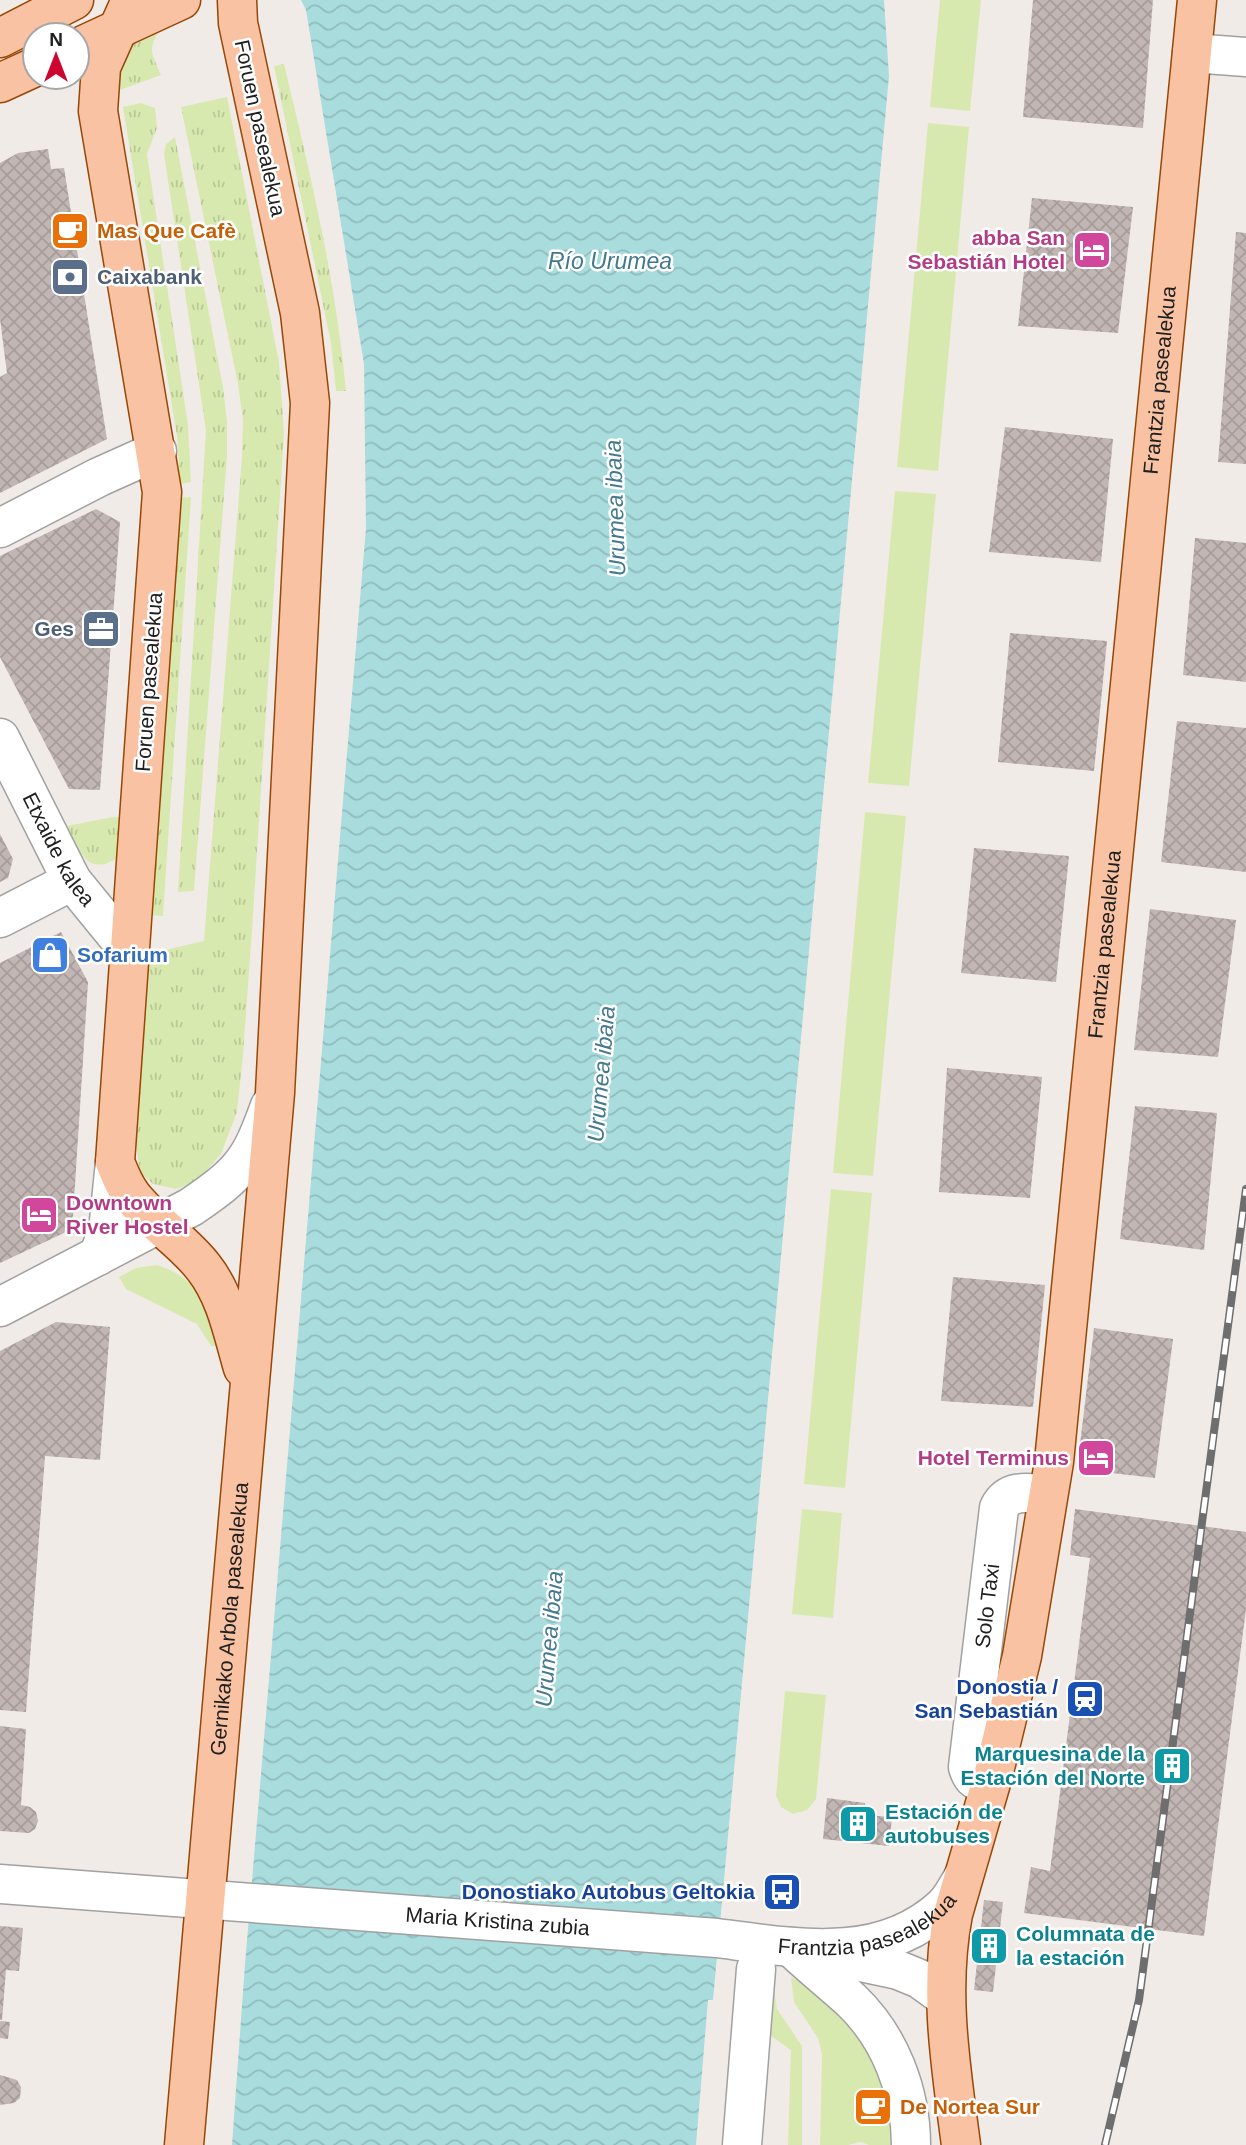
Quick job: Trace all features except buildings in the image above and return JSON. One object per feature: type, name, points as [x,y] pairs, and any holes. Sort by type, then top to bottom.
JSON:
[{"type":"main road","points":[[91,38],[125,15],[181,0]]},
{"type":"main road","name":"Foruen pasealekua","points":[[237,0],[237,23],[300,313],[310,403],[275,1093]]},
{"type":"main road","name":"Frantzia pasealekua","points":[[945,1997],[949,1935],[962,1879],[993,1776],[1022,1656],[1058,1430],[1197,0]]},
{"type":"main road","name":"Foruen pasealekua","points":[[115,1162],[162,492],[98,111],[101,67],[125,15]]},
{"type":"main road","points":[[0,83],[21,73]]},
{"type":"main road","name":"Gernikako Arbola pasealekua","points":[[184,2145],[275,1093]]},
{"type":"main road","points":[[115,1162],[124,1183],[138,1204],[195,1257],[213,1280],[225,1307],[248,1387]]},
{"type":"main road","points":[[945,1997],[961,2145]]},
{"type":"street","points":[[1192,53],[1246,57]]},
{"type":"street","points":[[0,528],[99,477],[157,452]]},
{"type":"street","name":"Etxaide kalea","points":[[0,738],[72,881],[130,952]]},
{"type":"street","points":[[0,918],[72,881]]},
{"type":"street","points":[[0,1307],[159,1223],[232,1177],[257,1142],[275,1093]]},
{"type":"street","name":"Foruen pasealekua","points":[[98,1256],[108,1231],[115,1162]]},
{"type":"street","name":"Frantzia pasealekua","points":[[790,1947],[864,1946],[888,1941],[926,1920],[946,1904],[962,1879]]},
{"type":"street","name":"Maria Kristina zubia","points":[[0,1884],[717,1938],[790,1947]]},
{"type":"street","points":[[790,1947],[852,2001],[871,2023],[890,2052],[920,2135]]},
{"type":"street","name":"Frantzia pasealekua","points":[[790,1947],[898,1970],[920,1979],[945,1997]]},
{"type":"street","points":[[742,2145],[757,1969]]},
{"type":"green space","points":[[940,0],[981,0],[970,111],[930,107]]},
{"type":"green space","points":[[160,29],[153,42],[152,52],[161,75],[120,90],[119,75],[135,41]]},
{"type":"green space","points":[[284,64],[329,268],[346,391],[336,391],[331,343],[274,66]]},
{"type":"green space","points":[[227,97],[279,362],[284,433],[252,930],[237,1112],[221,1154],[196,1182],[176,1189],[153,1184],[140,1172],[133,1126],[143,955],[204,941],[243,420],[181,107]]},
{"type":"green space","points":[[141,103],[155,108],[157,128],[147,154],[188,425],[191,482],[180,484],[177,436],[123,107]]},
{"type":"green space","points":[[928,123],[969,127],[938,471],[897,467]]},
{"type":"green space","points":[[175,137],[223,387],[227,421],[227,456],[194,891],[178,892],[206,430],[164,154],[166,144]]},
{"type":"green space","points":[[895,491],[936,494],[909,786],[868,783]]},
{"type":"green space","points":[[191,497],[163,916],[147,915],[180,498]]},
{"type":"green space","points":[[865,812],[906,816],[873,1176],[833,1173]]},
{"type":"green space","points":[[124,817],[119,855],[105,864],[91,863],[81,853],[67,826]]},
{"type":"green space","points":[[831,1189],[872,1193],[845,1488],[804,1484]]},
{"type":"green space","points":[[157,1265],[172,1271],[192,1286],[204,1306],[216,1346],[211,1346],[197,1324],[126,1289],[119,1277],[136,1268]]},
{"type":"green space","points":[[802,1509],[842,1513],[833,1618],[792,1614]]},
{"type":"green space","points":[[785,1691],[826,1695],[816,1799],[807,1810],[793,1814],[781,1807],[776,1796]]},
{"type":"green space","points":[[791,1977],[815,1990],[876,2054],[897,2145],[869,2145],[861,2142],[820,2145],[822,2054],[818,2038],[794,2002]]},
{"type":"green space","points":[[773,1983],[777,2009],[802,2046],[802,2145],[788,2145],[791,2050],[764,2031]]},
{"type":"water","name":"Río Urumea","points":[[301,0],[884,0],[889,76],[713,2000],[708,2000],[696,2145],[232,2145],[366,528],[364,364],[306,10]]},
{"type":"railway","points":[[1105,2145],[1139,2000],[1246,1189]]},
{"type":"place","name":"Mas Que Cafè","points":[[70,231]]},
{"type":"place","name":"abba San Sebastián Hotel","points":[[1092,250]]},
{"type":"place","name":"Caixabank","points":[[70,277]]},
{"type":"place","name":"Ges","points":[[101,629]]},
{"type":"place","name":"Sofarium","points":[[50,955]]},
{"type":"place","name":"Downtown River Hostel","points":[[39,1215]]},
{"type":"place","name":"Hotel Terminus","points":[[1096,1458]]},
{"type":"place","name":"Donostia / San Sebastián","points":[[1085,1699]]},
{"type":"place","name":"Marquesina de la Estación del Norte","points":[[1172,1766]]},
{"type":"place","name":"Estación de autobuses","points":[[858,1824]]},
{"type":"place","name":"Donostiako Autobus Geltokia","points":[[782,1892]]},
{"type":"place","name":"Columnata de la estación","points":[[989,1946]]},
{"type":"place","name":"De Nortea Sur","points":[[873,2107]]},
{"type":"water label","name":"Urumea ibaia","points":[[615,508]]},
{"type":"water label","name":"Urumea ibaia","points":[[601,1074]]},
{"type":"water label","name":"Urumea ibaia","points":[[549,1639]]}]
